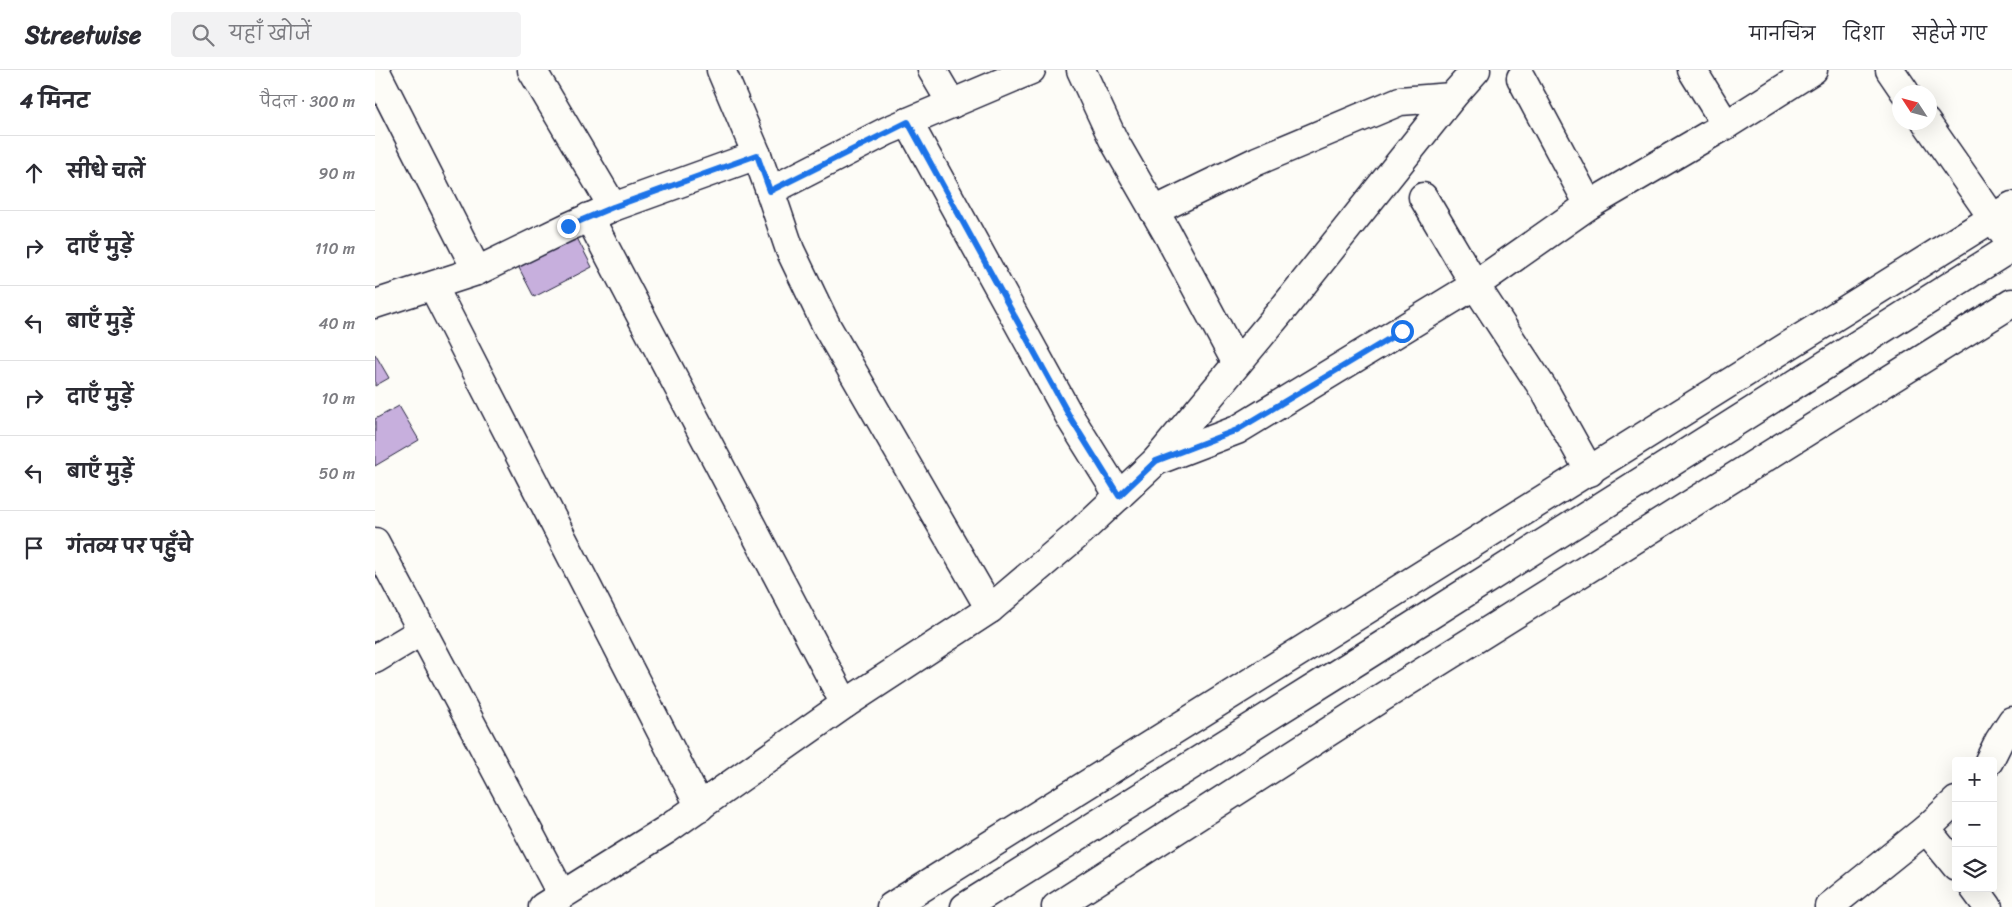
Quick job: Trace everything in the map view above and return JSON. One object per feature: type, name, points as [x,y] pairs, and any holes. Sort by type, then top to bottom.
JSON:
[{"type":"street","points":[[375,70],[477,271]]},
{"type":"street","points":[[532,70],[845,704]]},
{"type":"street","points":[[721,70],[757,155],[790,250],[827,327],[990,609]]},
{"type":"street","points":[[932,70],[952,104]]},
{"type":"street","points":[[770,191],[908,122],[1031,70]]},
{"type":"street","points":[[1081,70],[1113,139],[1236,362]]},
{"type":"street","points":[[375,542],[422,631],[553,901],[700,807],[845,704],[990,609],[1077,535],[1156,461],[1236,362],[1286,305],[1452,97],[1476,70]]},
{"type":"street","points":[[1692,70],[1726,126]]},
{"type":"street","points":[[1156,461],[1237,430],[1475,285],[1589,206],[1726,126],[1813,70]]},
{"type":"street","points":[[1890,70],[1900,85]]},
{"type":"street","points":[[1521,78],[1589,206]]},
{"type":"street","points":[[1154,211],[1257,162],[1400,101],[1452,97]]},
{"type":"street","points":[[908,122],[1071,419],[1119,496]]},
{"type":"street","points":[[1056,907],[1369,678],[2012,245],[2003,213],[1933,130]]},
{"type":"street","points":[[375,304],[477,271],[601,212],[757,155]]},
{"type":"street","points":[[1423,197],[1475,285],[1546,393],[1590,472]]},
{"type":"street","points":[[891,907],[2003,213]]},
{"type":"street","points":[[1893,282],[1910,312]]},
{"type":"street","points":[[433,286],[700,807]]},
{"type":"street","points":[[965,907],[1369,678],[2012,303]]},
{"type":"street","points":[[1340,627],[1369,678]]},
{"type":"street","points":[[375,659],[422,631]]},
{"type":"street","points":[[1991,757],[2012,721]]},
{"type":"street","points":[[1829,907],[1926,829],[1955,802]]},
{"type":"street","points":[[1926,829],[1952,861]]},
{"type":"street","points":[[1976,892],[1988,907]]},
{"type":"building","points":[[575,234],[592,267],[534,297],[517,264]]},
{"type":"building","points":[[375,354],[389,378],[375,386]]},
{"type":"building","points":[[399,406],[419,440],[375,466],[375,419]]},
{"type":"route","points":[[568,226],[613,207],[757,155],[770,191],[908,122],[1071,419],[1119,496],[1156,461],[1237,430],[1402,331]]}]
